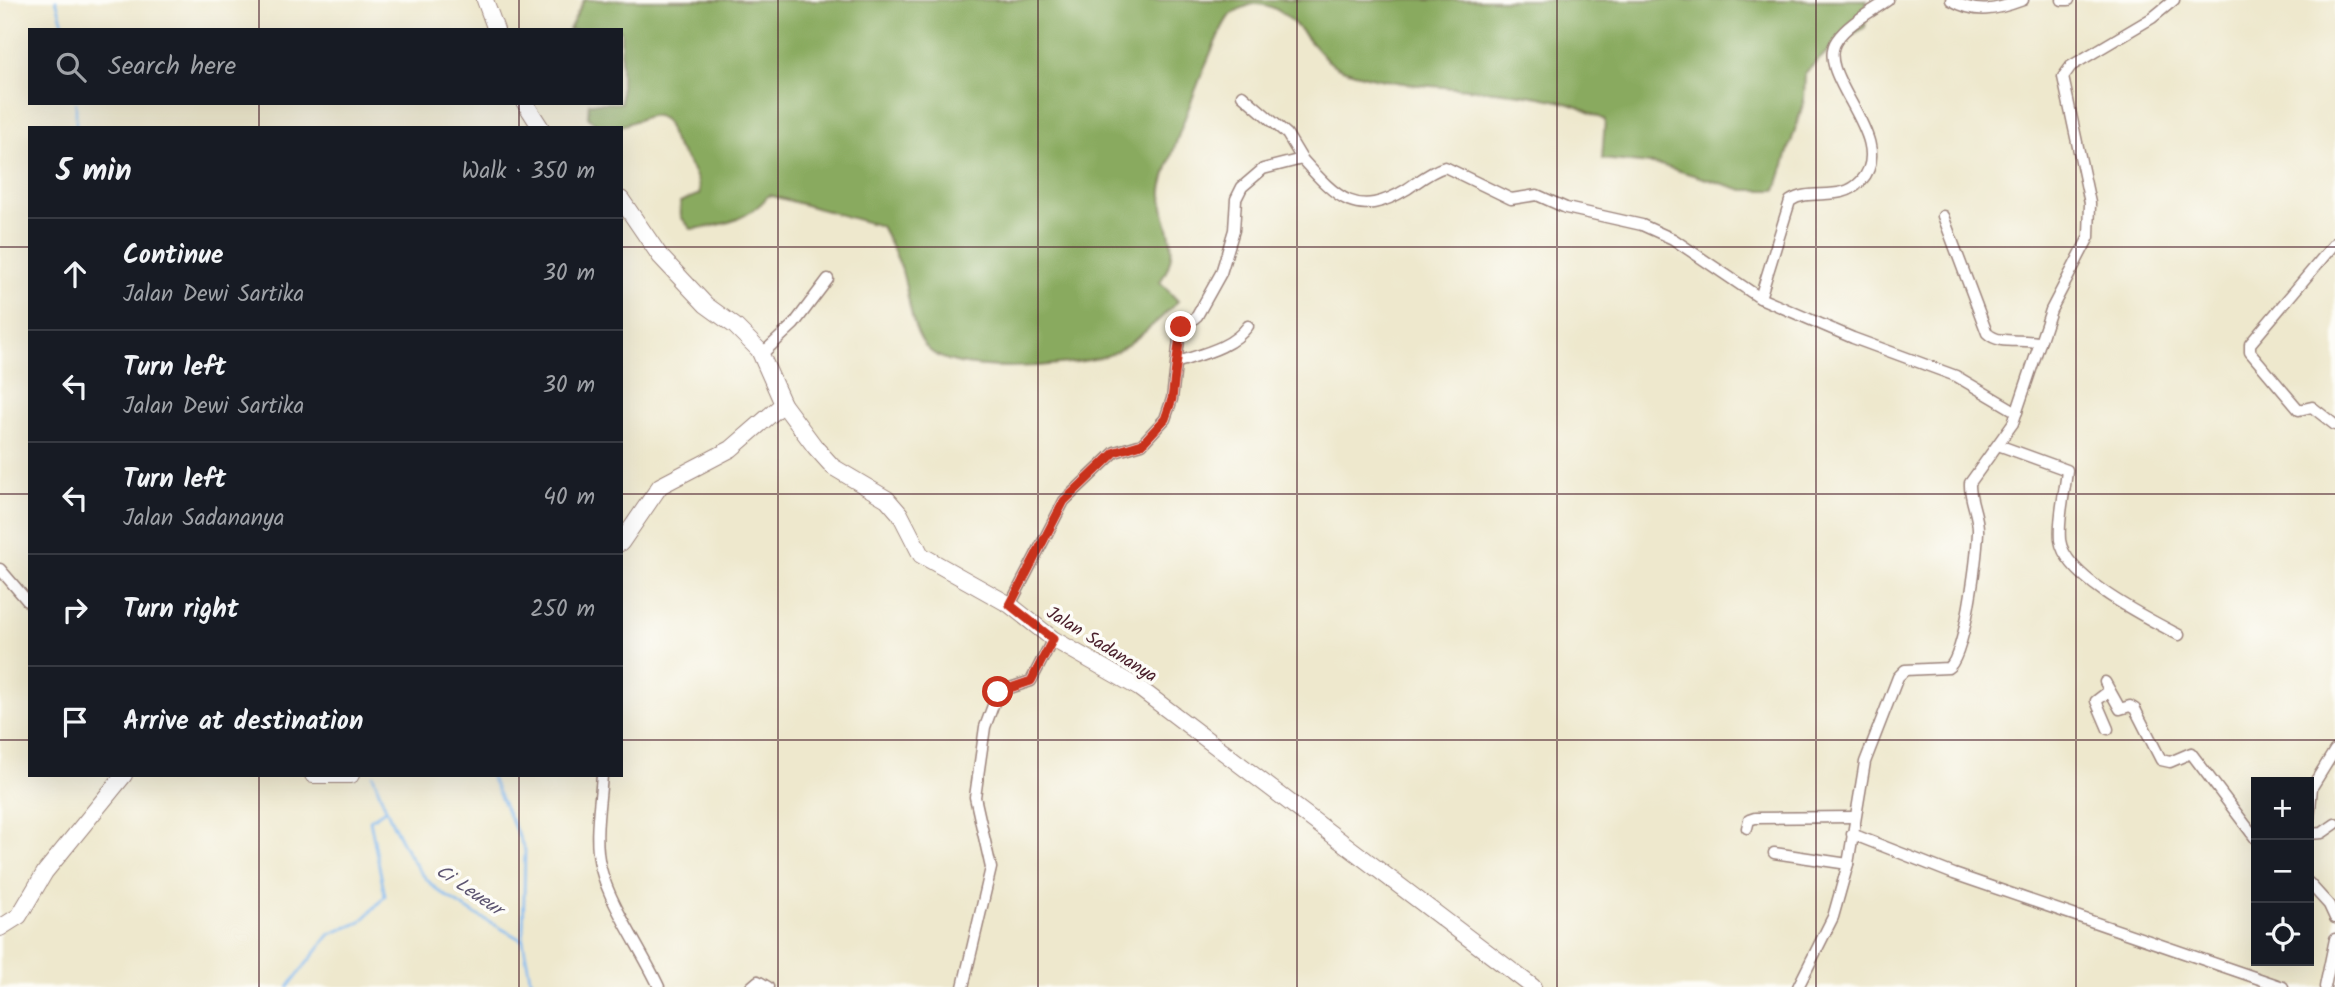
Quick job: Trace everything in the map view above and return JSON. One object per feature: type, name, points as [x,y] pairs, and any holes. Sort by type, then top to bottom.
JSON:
[{"type":"street","points":[[485,0],[495,28]]},
{"type":"street","points":[[1760,298],[1790,201],[1795,198],[1843,193],[1865,176],[1869,145],[1833,64],[1832,49],[1842,34],[1888,0]]},
{"type":"street","points":[[1951,0],[1965,8],[1989,11],[2023,0]]},
{"type":"street","points":[[2062,0],[2069,0]]},
{"type":"street","points":[[1797,987],[1833,917],[1848,864],[1865,762],[1899,674],[1910,669],[1944,669],[1951,667],[1956,659],[1967,611],[1978,531],[1970,483],[1998,445],[2017,412],[2051,310],[2089,237],[2090,203],[2063,86],[2064,74],[2071,66],[2152,18],[2174,0]]},
{"type":"street","points":[[1242,95],[1287,134],[1302,159],[1340,196],[1356,205],[1386,200],[1445,167],[1511,199],[1537,195],[1566,208],[1642,225],[1673,239],[1760,298],[1853,338],[1956,376],[2017,412]]},
{"type":"street","points":[[526,105],[540,126]]},
{"type":"street","points":[[1010,605],[1064,501],[1111,456],[1121,449],[1142,444],[1163,421],[1172,399],[1180,331],[1197,316],[1221,273],[1234,230],[1236,199],[1242,187],[1263,169],[1302,159]]},
{"type":"street","name":"Jalan Sadananya","points":[[623,202],[660,256],[706,305],[741,331],[762,354],[783,404],[833,467],[871,488],[894,506],[921,555],[1010,605],[1053,639],[1139,688],[1533,987]]},
{"type":"street","points":[[1943,216],[1987,333],[2000,340],[2025,338],[2040,343]]},
{"type":"street","points":[[2335,243],[2252,340],[2250,352],[2299,410],[2312,407],[2335,425]]},
{"type":"street","points":[[762,354],[799,319],[828,279]]},
{"type":"street","points":[[1178,362],[1220,348],[1242,334],[1248,326]]},
{"type":"street","points":[[623,540],[660,486],[731,449],[783,404]]},
{"type":"street","points":[[1998,445],[2062,468],[2067,473],[2061,495],[2060,540],[2065,553],[2085,578],[2126,607],[2179,635]]},
{"type":"street","points":[[0,569],[28,602]]},
{"type":"street","points":[[963,987],[991,868],[975,797],[985,727],[995,696],[1009,687],[1031,681],[1053,639]]},
{"type":"street","points":[[2108,729],[2096,701],[2107,687],[2120,709],[2130,706],[2135,709],[2163,762],[2170,762],[2186,753],[2192,754],[2251,832]]},
{"type":"street","points":[[2314,785],[2335,750]]},
{"type":"street","points":[[0,928],[19,916],[45,872],[122,777]]},
{"type":"street","points":[[601,777],[600,866],[607,887],[639,943],[659,987]]},
{"type":"street","points":[[1747,828],[1749,820],[1755,818],[1854,817]]},
{"type":"street","points":[[2314,833],[2327,831],[2335,824]]},
{"type":"street","points":[[1852,834],[1954,874],[2283,987]]},
{"type":"street","points":[[1774,853],[1848,864]]},
{"type":"street","points":[[2314,888],[2329,905],[2335,918]]},
{"type":"street","points":[[2325,987],[2335,939]]},
{"type":"street","points":[[751,987],[758,981],[768,987]]},
{"type":"green space","points":[[584,0],[1867,0],[1865,27],[1829,50],[1805,73],[1804,101],[1776,190],[1743,190],[1660,165],[1602,159],[1605,120],[1576,106],[1510,93],[1369,77],[1332,63],[1281,12],[1269,6],[1255,4],[1243,8],[1231,14],[1214,45],[1171,157],[1162,191],[1164,215],[1172,246],[1167,268],[1160,282],[1178,301],[1134,340],[1106,356],[1067,363],[1015,367],[963,363],[943,358],[929,350],[917,332],[900,265],[881,226],[769,195],[744,216],[714,226],[691,229],[681,217],[680,202],[700,194],[699,187],[666,122],[659,116],[650,116],[620,126],[602,126],[588,117],[589,105],[623,105],[623,28],[570,28]]},
{"type":"waterway","name":"Ci Leueur","points":[[56,0],[64,28]]},
{"type":"waterway","name":"Ci Leueur","points":[[76,105],[76,126]]},
{"type":"waterway","name":"Ci Leueur","points":[[374,777],[408,854],[428,881],[459,905],[523,941]]},
{"type":"waterway","name":"Ci Leueur","points":[[491,777],[525,850],[523,941],[530,977],[536,987]]},
{"type":"waterway","points":[[288,987],[330,934],[361,922],[385,896],[370,820],[385,810]]},
{"type":"route","points":[[998,692],[1031,681],[1053,639],[1010,605],[1059,507],[1111,456],[1126,447],[1142,444],[1165,419],[1172,399],[1181,327]]}]
